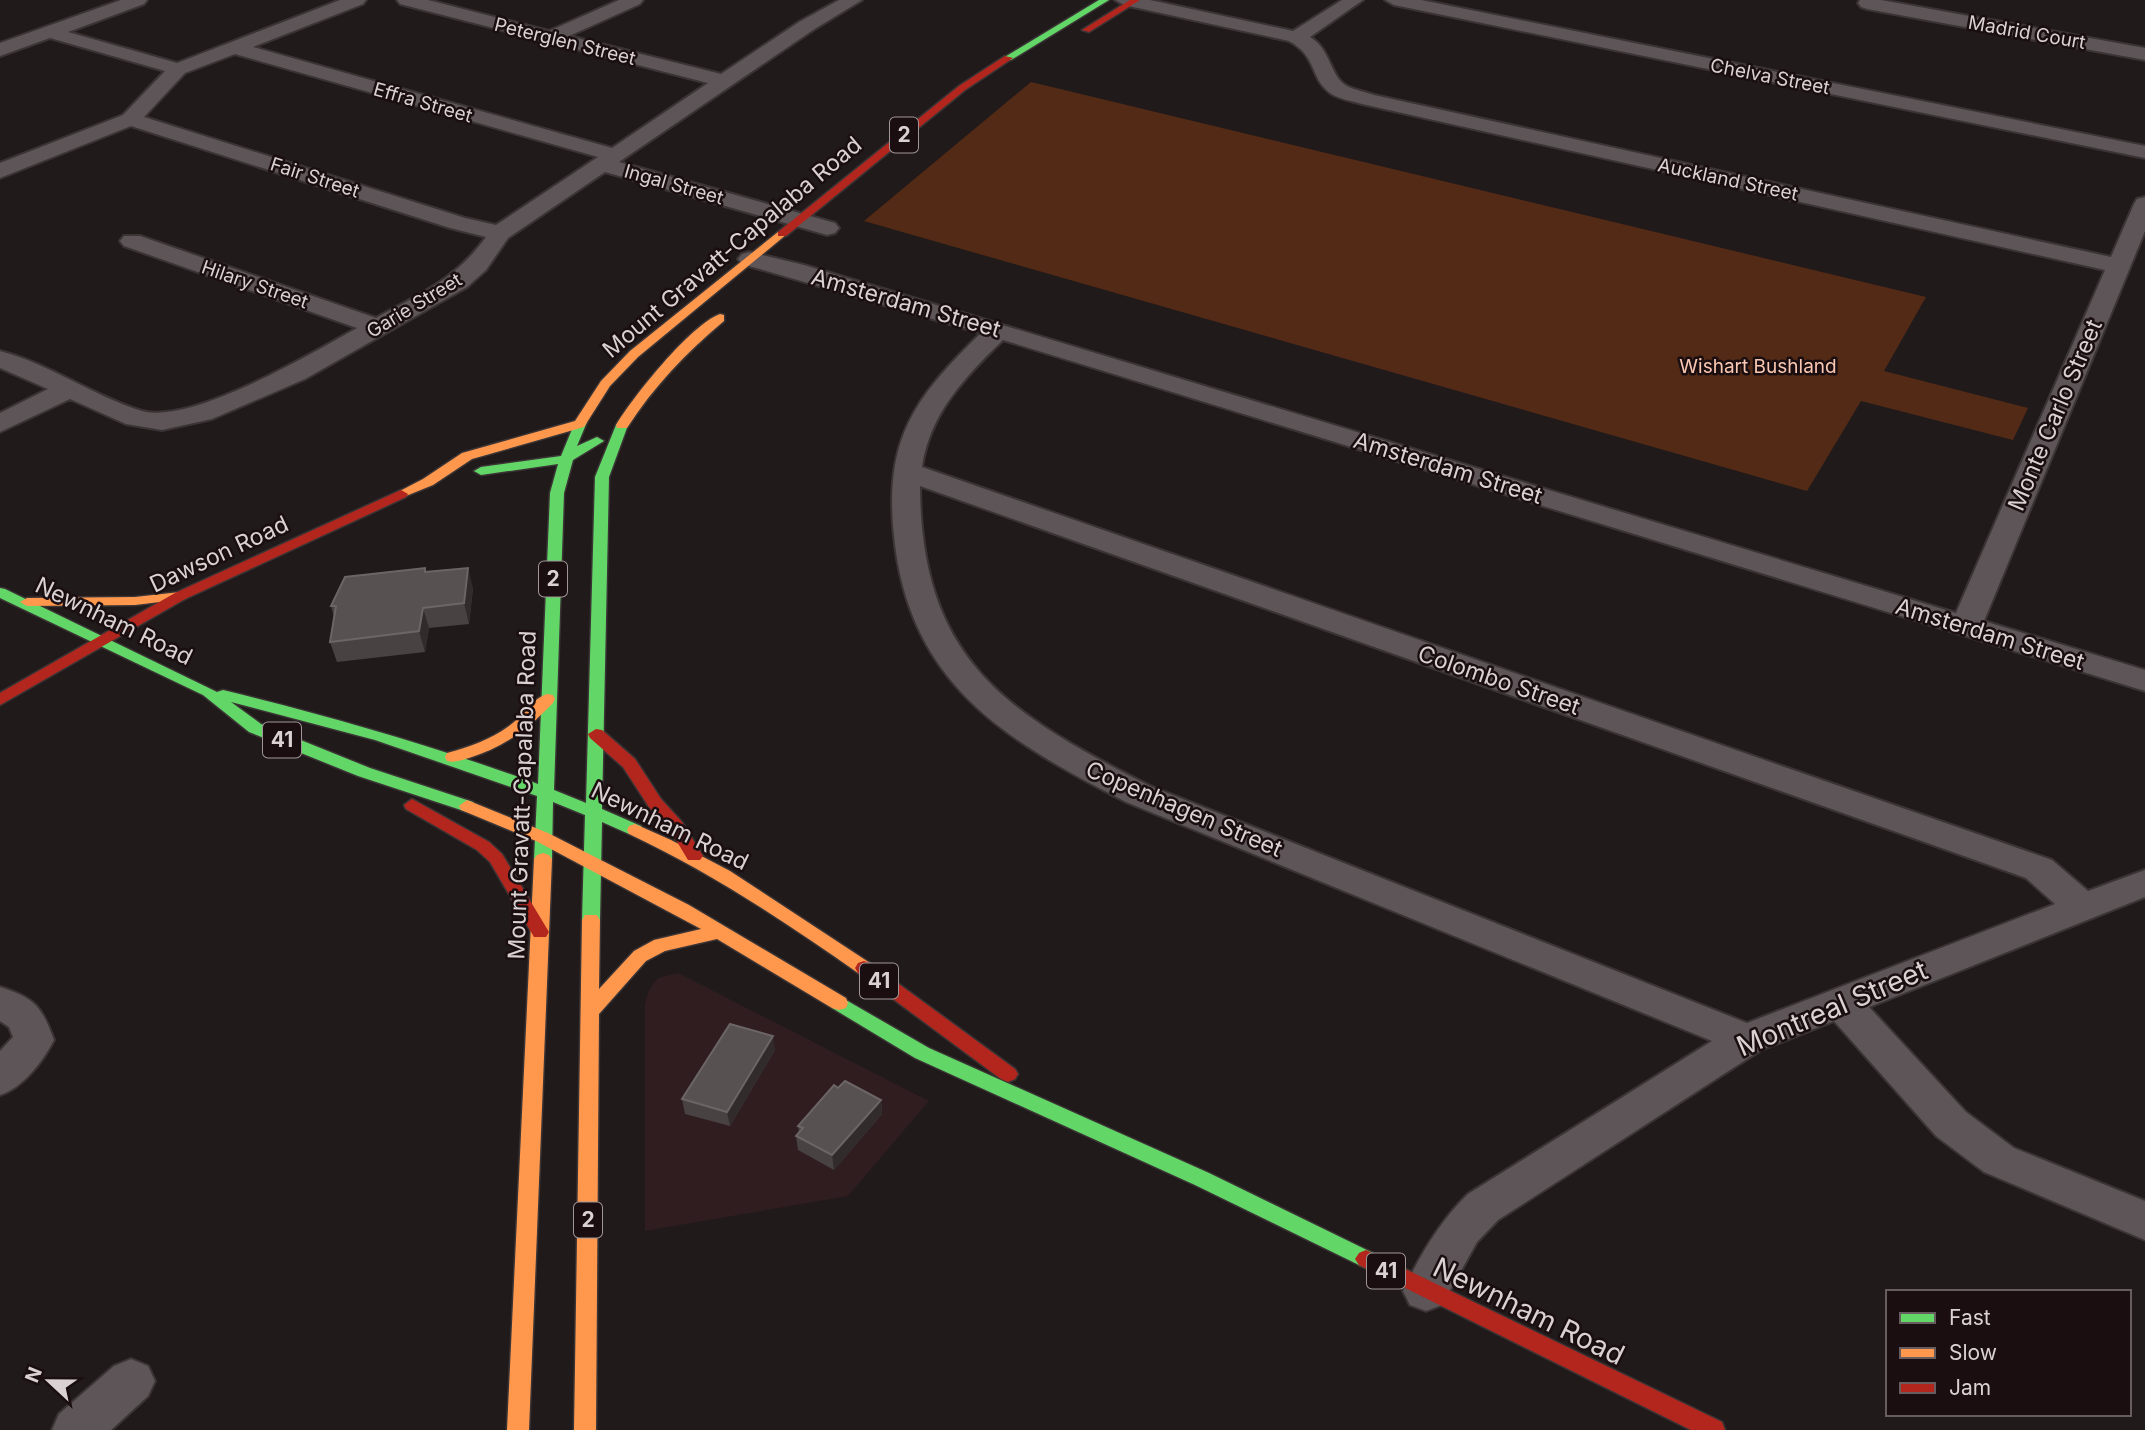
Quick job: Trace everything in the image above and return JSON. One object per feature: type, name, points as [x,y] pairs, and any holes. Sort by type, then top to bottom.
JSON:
[{"type":"main road","name":"Mount Gravatt-Capalaba Road","points":[[780,261],[799,220],[973,80],[1105,0]]},
{"type":"main road","points":[[1028,65],[1131,1]]},
{"type":"main road","name":"Mount Gravatt-Capalaba Road","points":[[518,1430],[543,864],[541,837],[547,699],[557,493],[564,459],[589,405],[617,369],[832,224]]},
{"type":"main road","name":"Mount Gravatt-Capalaba Road","points":[[586,1430],[592,811],[600,499],[608,454],[617,430],[634,403],[662,370],[734,306]]},
{"type":"main road","name":"Dawson Road","points":[[0,699],[180,596],[428,482],[467,456],[579,424]]},
{"type":"main road","name":"Dawson Road","points":[[428,482],[478,471],[564,459],[617,430]]},
{"type":"main road","name":"Newnham Road","points":[[0,592],[208,692],[255,728],[364,772],[479,810],[541,837],[719,932],[922,1053],[1057,1111],[1202,1179],[1714,1430]]},
{"type":"main road","points":[[22,602],[135,601],[180,596]]},
{"type":"main road","name":"Newnham Road","points":[[208,692],[282,708],[453,757],[543,790],[695,859],[799,922],[1057,1111]]},
{"type":"main road","points":[[453,757],[502,742],[522,728],[547,699]]},
{"type":"main road","points":[[596,734],[629,763],[655,803],[677,826],[695,859]]},
{"type":"main road","points":[[364,772],[431,818],[483,846],[496,858],[540,932]]},
{"type":"main road","points":[[591,1011],[640,956],[660,945],[719,932]]},
{"type":"street","points":[[0,50],[138,0]]},
{"type":"street","points":[[0,171],[130,119],[178,69],[357,0]]},
{"type":"street","name":"Peterglen Street","points":[[410,0],[724,81]]},
{"type":"street","points":[[551,37],[634,0]]},
{"type":"street","name":"Garie Street","points":[[0,359],[136,418],[162,422],[202,413],[296,373],[458,282],[478,265],[500,233],[806,26],[853,0]]},
{"type":"street","points":[[1295,37],[1309,31],[1354,0]]},
{"type":"street","name":"Chelva Street","points":[[1394,0],[2145,152]]},
{"type":"street","name":"Auckland Street","points":[[1131,1],[1295,37],[1318,54],[1329,80],[1328,92],[2119,266]]},
{"type":"street","name":"Madrid Court","points":[[1867,4],[2145,54]]},
{"type":"street","points":[[48,32],[178,69]]},
{"type":"street","name":"Effra Street","points":[[232,47],[608,160]]},
{"type":"street","name":"Fair Street","points":[[130,119],[445,219],[500,233]]},
{"type":"street","name":"Ingal Street","points":[[608,160],[799,220],[832,224]]},
{"type":"street","name":"Monte Carlo Street","points":[[1966,626],[2145,204]]},
{"type":"street","name":"Hilary Street","points":[[132,241],[378,327]]},
{"type":"street","name":"Amsterdam Street","points":[[780,261],[2145,681]]},
{"type":"street","name":"Copenhagen Street","points":[[998,330],[960,367],[923,416],[905,471],[906,523],[916,586],[927,618],[946,653],[975,686],[1019,725],[1071,761],[1138,794],[1747,1039]]},
{"type":"street","points":[[0,424],[71,388]]},
{"type":"street","name":"Colombo Street","points":[[905,471],[2039,869],[2084,906]]},
{"type":"street","name":"Montreal Street","points":[[1426,1291],[1461,1229],[1483,1208],[1747,1039],[2145,883]]},
{"type":"street","points":[[0,1002],[26,1018],[34,1040],[0,1079]]},
{"type":"street","points":[[1841,1003],[1951,1124],[1999,1160],[2145,1221]]},
{"type":"street","points":[[76,1430],[131,1381]]},
{"type":"shaded area","points":[[678,973],[929,1101],[848,1196],[645,1231],[645,1004],[649,990],[658,978]]},
{"type":"green space","name":"Wishart Bushland","points":[[1031,82],[1926,297],[1884,371],[2028,408],[2013,440],[1861,401],[1807,491],[864,221]]},
{"type":"building","points":[[425,568],[425,572],[468,568],[464,603],[423,608],[419,631],[330,642],[336,606],[331,606],[345,577]]},
{"type":"building","points":[[730,1024],[773,1036],[727,1112],[682,1099]]},
{"type":"building","points":[[845,1081],[881,1100],[832,1155],[796,1136],[803,1128],[798,1126],[834,1085],[838,1088]]},
{"type":"traffic: fast","points":[[1008,58],[1105,0]]},
{"type":"traffic: fast","points":[[543,859],[557,493],[568,453],[581,422]]},
{"type":"traffic: fast","points":[[591,920],[602,477],[622,425]]},
{"type":"traffic: fast","points":[[481,471],[564,459],[597,441]]},
{"type":"traffic: fast","points":[[0,592],[208,692],[255,728],[364,772],[467,806]]},
{"type":"traffic: fast","points":[[223,695],[329,722],[484,770],[635,830]]},
{"type":"traffic: fast","points":[[839,1003],[922,1053],[1202,1179],[1366,1259]]},
{"type":"traffic: slow","points":[[581,422],[605,384],[634,354],[782,234]]},
{"type":"traffic: slow","points":[[622,425],[666,367],[720,318]]},
{"type":"traffic: slow","points":[[401,494],[428,482],[467,456],[579,424]]},
{"type":"traffic: slow","points":[[27,602],[135,601],[180,596]]},
{"type":"traffic: slow","points":[[453,757],[482,748],[505,736],[526,721],[547,699]]},
{"type":"traffic: slow","points":[[467,806],[542,837],[683,910],[839,1003]]},
{"type":"traffic: slow","points":[[635,830],[695,859],[753,893],[864,968]]},
{"type":"traffic: slow","points":[[518,1430],[543,859]]},
{"type":"traffic: slow","points":[[585,1430],[591,920]]},
{"type":"traffic: slow","points":[[591,1011],[640,956],[660,945],[719,932]]},
{"type":"traffic: jam","points":[[1086,30],[1136,0]]},
{"type":"traffic: jam","points":[[782,234],[962,88],[1008,58]]},
{"type":"traffic: jam","points":[[0,700],[180,596],[401,494]]},
{"type":"traffic: jam","points":[[596,734],[629,763],[655,803],[676,826],[694,856]]},
{"type":"traffic: jam","points":[[412,805],[483,846],[496,858],[540,932]]},
{"type":"traffic: jam","points":[[864,968],[1008,1074]]},
{"type":"traffic: jam","points":[[1366,1259],[1714,1430]]}]
